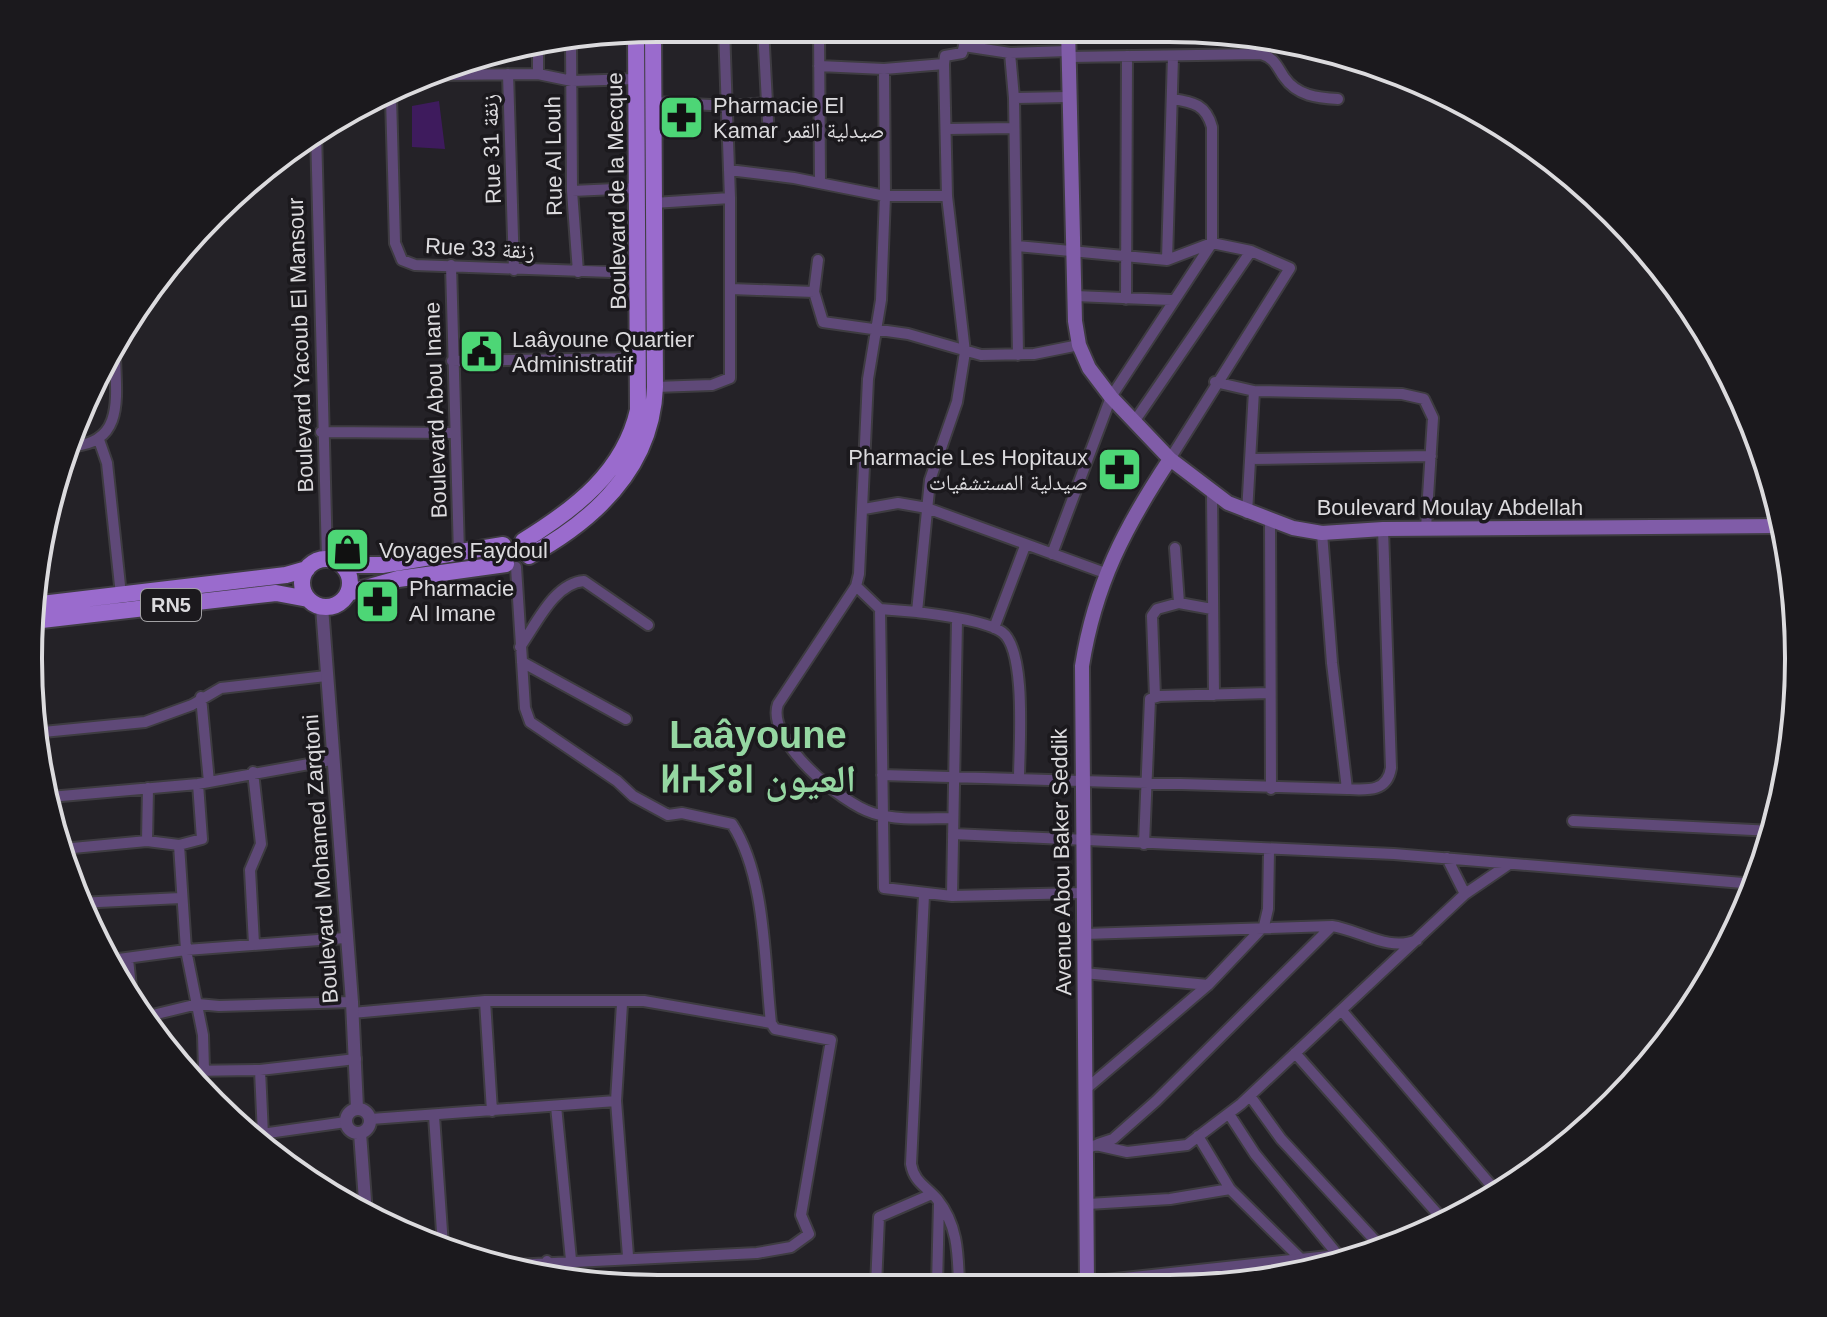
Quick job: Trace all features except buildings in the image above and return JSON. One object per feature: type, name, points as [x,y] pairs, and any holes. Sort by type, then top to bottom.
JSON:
[{"type":"main road","name":"Boulevard de la Mecque","points":[[526,549],[585,519],[626,476],[648,435],[655,387],[653,42]]},
{"type":"main road","name":"Boulevard Moulay Abdellah","points":[[1069,42],[1072,254],[1079,345],[1089,368],[1111,397],[1170,459],[1212,493],[1270,522],[1322,533],[1426,528],[1770,526]]},
{"type":"main road","name":"Boulevard de la Mecque","points":[[526,549],[605,478],[623,453],[638,410],[636,43]]},
{"type":"main road","name":"Avenue Abou Baker Seddik","points":[[1084,1275],[1092,1146],[1086,1089],[1082,666],[1105,573],[1123,533],[1170,459]]},
{"type":"main road","name":"RN5","points":[[44,604],[286,575],[334,562],[369,566],[459,554],[503,545],[510,540],[526,549],[524,564],[511,566]]},
{"type":"main road","points":[[503,545],[501,557],[511,566]]},
{"type":"main road","points":[[334,562],[350,578],[348,593]]},
{"type":"main road","points":[[307,569],[302,584],[315,603],[337,605],[348,593],[398,579],[511,566]]},
{"type":"main road","name":"RN5","points":[[43,620],[276,593],[315,603]]},
{"type":"street","points":[[655,387],[712,385],[730,378],[729,106],[725,42]]},
{"type":"street","points":[[764,42],[768,121]]},
{"type":"street","points":[[819,42],[820,183]]},
{"type":"street","points":[[917,612],[930,480],[962,382],[965,352],[947,196],[948,129],[944,64],[945,56],[962,53],[964,42]]},
{"type":"street","points":[[964,46],[1010,53],[1127,56],[1251,53],[1269,56],[1296,88],[1313,98],[1338,99]]},
{"type":"street","name":"Rue Al Louh","points":[[571,48],[572,191],[578,272]]},
{"type":"street","points":[[1010,53],[1014,98],[1018,355]]},
{"type":"street","points":[[538,54],[538,74]]},
{"type":"street","points":[[1126,299],[1127,56]]},
{"type":"street","points":[[1167,260],[1173,56]]},
{"type":"street","points":[[819,66],[884,69],[944,64]]},
{"type":"street","points":[[884,69],[885,196],[879,330],[868,379],[864,509],[856,586],[778,704],[776,717],[785,740],[815,773],[864,810],[883,816],[953,818]]},
{"type":"street","points":[[465,73],[538,74],[572,81],[637,79]]},
{"type":"street","name":"Rue 31 زنقة","points":[[508,74],[514,270]]},
{"type":"street","points":[[1014,98],[1069,97]]},
{"type":"street","points":[[1052,554],[1111,397],[1171,300],[1212,243],[1212,127],[1206,111],[1197,103],[1172,99]]},
{"type":"street","points":[[654,102],[729,106],[766,103]]},
{"type":"street","name":"Rue 33 زنقة","points":[[391,104],[398,256],[415,265],[639,273]]},
{"type":"street","points":[[948,129],[1013,128]]},
{"type":"street","name":"Boulevard Yacoub El Mansour","points":[[316,146],[321,432],[334,562]]},
{"type":"street","points":[[729,170],[885,196],[947,196]]},
{"type":"street","points":[[572,191],[638,188]]},
{"type":"street","points":[[654,203],[730,198]]},
{"type":"street","points":[[1017,246],[1072,254],[1167,260],[1212,243],[1251,251],[1287,265],[1289,273],[1215,382],[1170,459]]},
{"type":"street","points":[[1134,422],[1251,251]]},
{"type":"street","points":[[818,260],[814,292],[823,322],[908,334],[965,352],[1018,355],[1079,345]]},
{"type":"street","name":"Boulevard Abou Inane","points":[[451,265],[459,554]]},
{"type":"street","points":[[731,289],[814,292]]},
{"type":"street","points":[[1075,296],[1171,300]]},
{"type":"street","points":[[452,361],[640,358]]},
{"type":"street","points":[[81,444],[99,440],[113,422],[114,370]]},
{"type":"street","points":[[1215,382],[1254,391],[1418,397],[1428,403],[1432,413],[1426,528]]},
{"type":"street","points":[[1247,513],[1254,391]]},
{"type":"street","points":[[321,432],[454,433]]},
{"type":"street","points":[[99,440],[107,463],[121,595]]},
{"type":"street","points":[[1250,459],[1431,456]]},
{"type":"street","points":[[1212,493],[1214,695]]},
{"type":"street","points":[[864,509],[898,503],[927,508],[1105,573]]},
{"type":"street","points":[[1270,522],[1271,789]]},
{"type":"street","points":[[882,775],[955,779],[1083,779],[1271,789],[1380,788],[1388,780],[1391,768],[1383,529]]},
{"type":"street","points":[[1322,533],[1332,663],[1347,789]]},
{"type":"street","points":[[994,628],[1025,546]]},
{"type":"street","points":[[1175,548],[1179,603]]},
{"type":"street","points":[[511,566],[526,714],[534,727],[617,781],[633,796],[668,815],[682,813],[732,824],[746,846],[758,902],[771,1023],[775,1029],[831,1040],[801,1215],[809,1234],[779,1250],[536,1263]]},
{"type":"street","points":[[520,647],[564,587],[577,582],[584,581],[648,625]]},
{"type":"street","points":[[856,586],[880,609],[917,612],[994,628],[1007,637],[1015,651],[1019,779]]},
{"type":"street","name":"Boulevard Mohamed Zarqtoni","points":[[315,603],[326,676],[356,1059],[357,1108]]},
{"type":"street","points":[[1155,697],[1152,616],[1157,609],[1179,603],[1212,609]]},
{"type":"street","points":[[880,609],[884,888],[952,896],[1083,893]]},
{"type":"street","points":[[952,896],[957,620]]},
{"type":"street","points":[[522,662],[626,719]]},
{"type":"street","points":[[46,731],[145,722],[192,705],[221,688],[326,676]]},
{"type":"street","points":[[1144,844],[1148,704],[1155,697],[1269,693]]},
{"type":"street","points":[[72,848],[147,841],[179,845],[202,839],[201,697]]},
{"type":"street","points":[[59,799],[204,783],[331,760]]},
{"type":"street","points":[[253,772],[261,844],[250,870],[254,944]]},
{"type":"street","points":[[147,841],[148,788]]},
{"type":"street","points":[[1573,821],[1760,830]]},
{"type":"street","points":[[953,834],[1447,858],[1742,883]]},
{"type":"street","points":[[179,845],[186,950],[198,1004],[204,1070]]},
{"type":"street","points":[[1086,1089],[1208,985],[1264,926],[1268,909],[1269,851]]},
{"type":"street","points":[[1447,858],[1465,894]]},
{"type":"street","points":[[1092,1146],[1127,1152],[1187,1145],[1250,1096],[1465,894],[1509,864]]},
{"type":"street","points":[[924,895],[911,1164],[916,1181],[936,1198],[955,1232],[958,1275]]},
{"type":"street","points":[[93,902],[181,898]]},
{"type":"street","points":[[1092,1146],[1113,1139],[1156,1101],[1332,926]]},
{"type":"street","points":[[1084,934],[1332,926],[1354,929],[1371,941],[1414,942],[1428,932]]},
{"type":"street","points":[[121,959],[186,950],[345,938]]},
{"type":"street","points":[[128,959],[130,974]]},
{"type":"street","points":[[1084,973],[1208,985]]},
{"type":"street","points":[[155,1014],[198,1004],[352,1007],[485,1001],[670,1003],[771,1023]]},
{"type":"street","points":[[485,1001],[492,1111]]},
{"type":"street","points":[[622,1004],[616,1101],[628,1256]]},
{"type":"street","points":[[1342,1011],[1490,1184]]},
{"type":"street","points":[[1295,1053],[1437,1213]]},
{"type":"street","points":[[200,1070],[260,1070],[356,1059]]},
{"type":"street","points":[[260,1070],[263,1131]]},
{"type":"street","points":[[1250,1096],[1281,1139],[1374,1239]]},
{"type":"street","points":[[371,1119],[616,1101]]},
{"type":"street","points":[[556,1106],[571,1260]]},
{"type":"street","points":[[357,1108],[366,1111],[371,1119],[368,1129],[360,1133],[350,1131],[346,1122],[348,1113],[357,1108]]},
{"type":"street","points":[[1229,1114],[1255,1154],[1335,1252]]},
{"type":"street","points":[[434,1116],[442,1235]]},
{"type":"street","points":[[267,1134],[346,1122]]},
{"type":"street","points":[[360,1133],[365,1200]]},
{"type":"street","points":[[1198,1136],[1230,1189],[1300,1258]]},
{"type":"street","points":[[1088,1204],[1170,1199],[1230,1189]]},
{"type":"street","points":[[936,1198],[937,1275]]},
{"type":"street","points":[[876,1275],[879,1217],[936,1198]]},
{"type":"street","points":[[1159,1275],[1316,1257]]},
{"type":"shaded area","points":[[439,101],[445,149],[412,147],[412,106]]},
{"type":"place","name":"Pharmacie El Kamar صيدلية القمر","points":[[682,118]]},
{"type":"place","name":"Laâyoune Quartier Administratif","points":[[481,352]]},
{"type":"place","name":"Pharmacie Les Hopitaux صيدلية المستشفيات","points":[[1119,470]]},
{"type":"place","name":"Voyages Faydoul","points":[[348,550]]},
{"type":"place","name":"Pharmacie Al Imane","points":[[378,601]]},
{"type":"district","name":"Laâyoune ⵍⵄⵢⵓⵏ العيون","points":[[758,757]]}]
